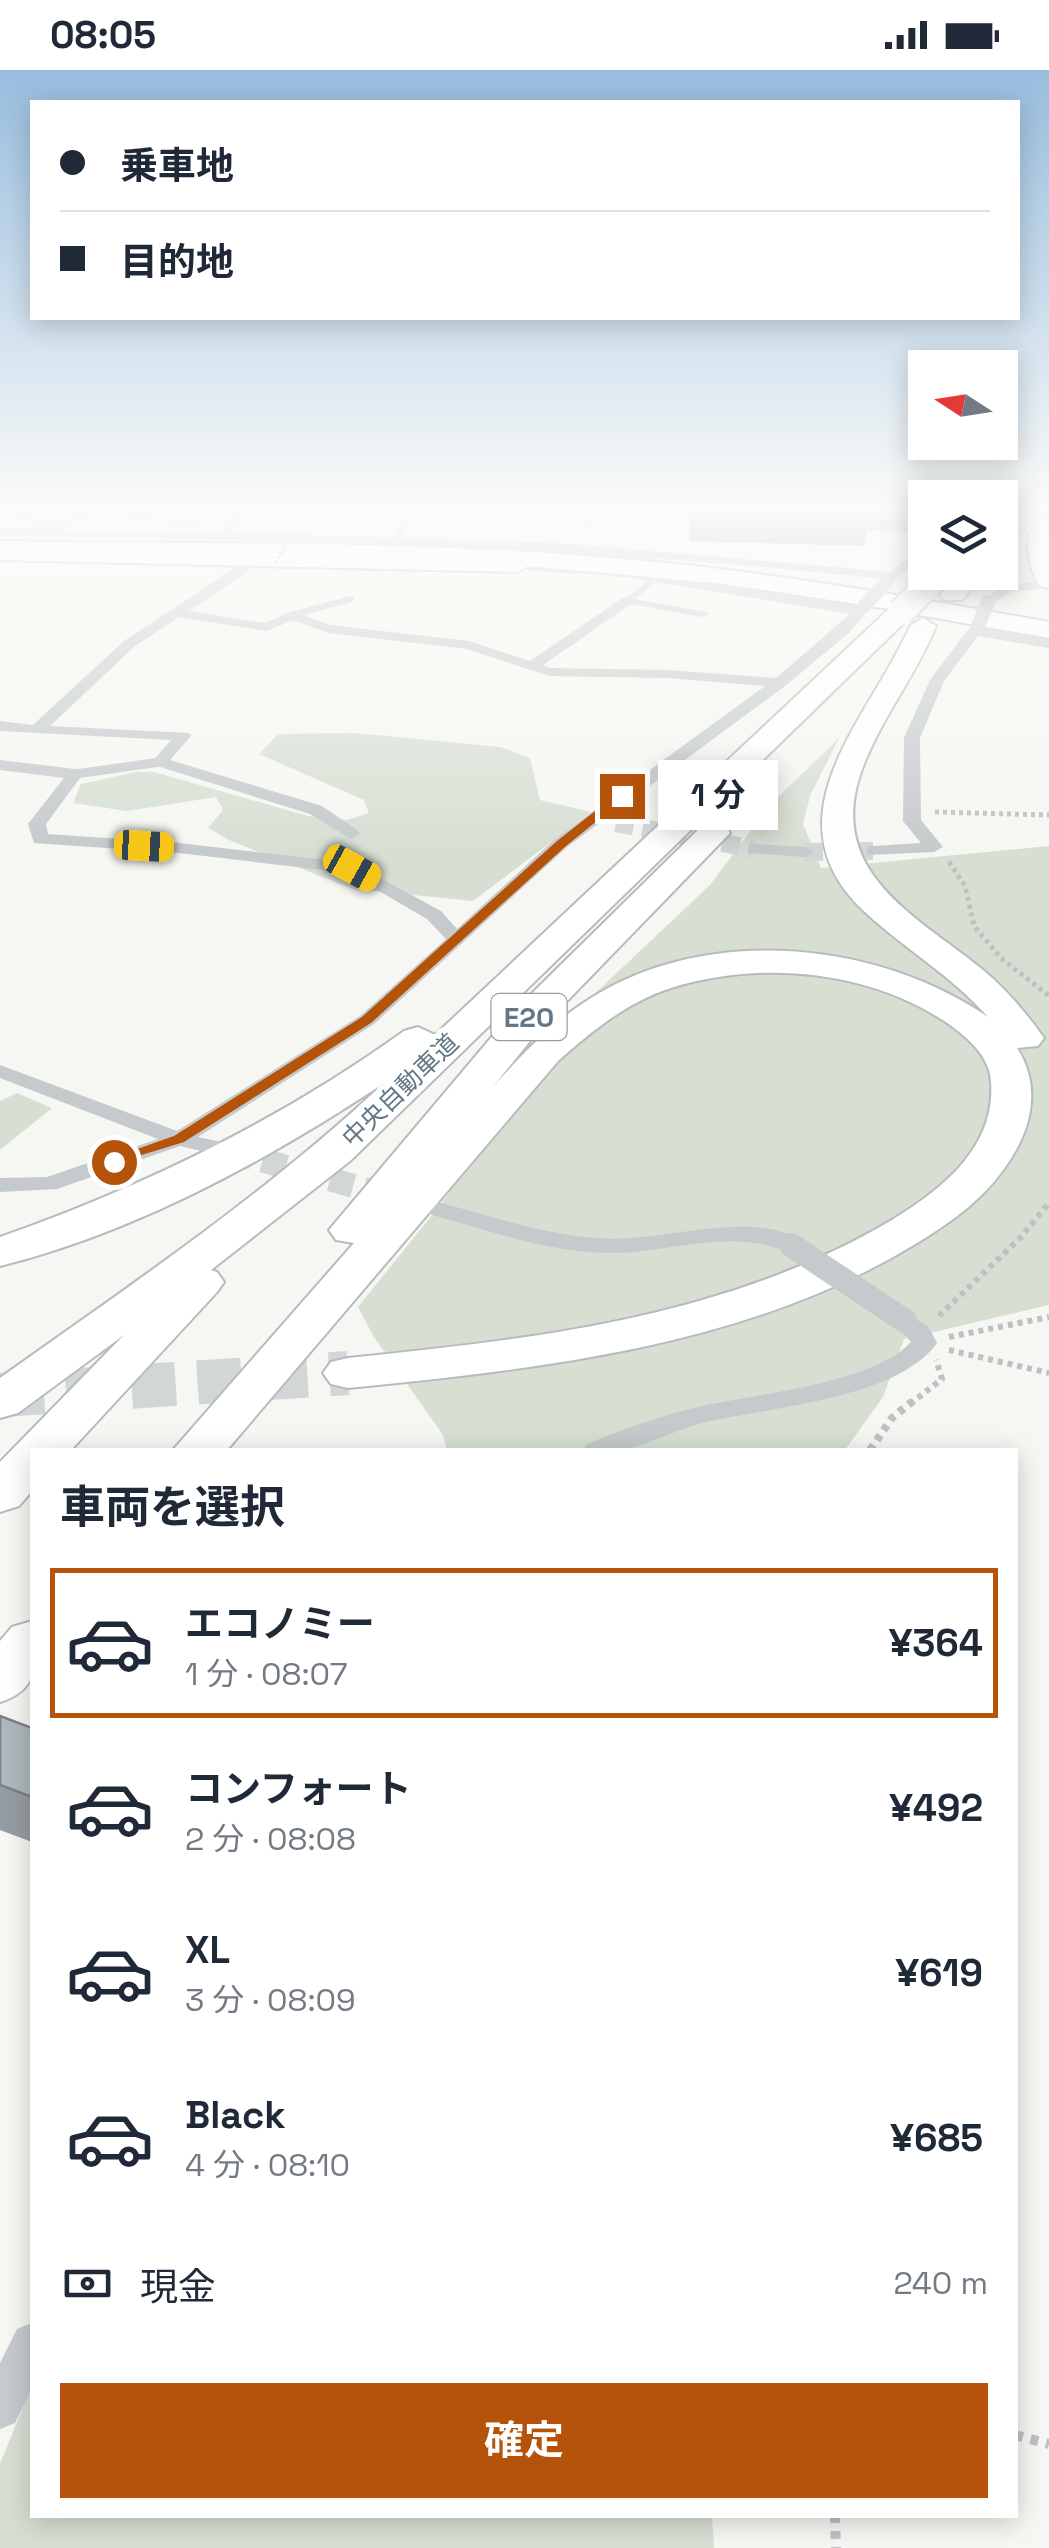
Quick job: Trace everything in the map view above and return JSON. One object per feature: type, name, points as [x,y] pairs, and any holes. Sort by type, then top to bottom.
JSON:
[{"type":"highway","name":"中央自動車道","points":[[0,1402],[336,1152],[722,782],[906,622]]},
{"type":"highway","name":"中央自動車道","points":[[183,1448],[398,1170],[524,1022],[909,622]]},
{"type":"highway","points":[[201,1448],[544,1053],[579,1021],[628,991],[696,970],[735,965],[836,969],[932,996],[974,1024],[1003,1056],[1011,1080],[1010,1107],[992,1157],[948,1203],[852,1263],[775,1292],[662,1326],[544,1350],[336,1383],[436,1384],[630,1354],[815,1301],[906,1258],[984,1201],[1013,1168],[1028,1145],[1041,1096],[1030,1048],[988,992],[871,899],[852,868],[838,828],[836,805],[844,775],[910,663],[922,622]]},
{"type":"highway","points":[[1000,622],[1049,630]]},
{"type":"highway","points":[[0,1252],[188,1179],[314,1111],[442,1020],[722,782]]},
{"type":"highway","points":[[44,1448],[289,1190]]},
{"type":"highway","points":[[0,1494],[30,1462]]},
{"type":"highway","points":[[0,1680],[30,1644]]},
{"type":"street","points":[[37,730],[129,644],[163,622]]},
{"type":"street","points":[[232,622],[267,627],[279,622]]},
{"type":"street","points":[[308,622],[328,629],[469,646],[530,667],[585,676],[667,674],[780,683]]},
{"type":"street","points":[[530,667],[597,622]]},
{"type":"street","points":[[0,1186],[50,1184],[179,1139],[367,1020],[594,818],[780,683],[851,622]]},
{"type":"street","points":[[934,848],[912,822],[912,738],[937,680],[980,622]]},
{"type":"street","points":[[977,628],[1049,644]]},
{"type":"street","points":[[0,726],[183,736],[160,762],[316,810],[351,834]]},
{"type":"street","points":[[0,765],[76,774]]},
{"type":"street","points":[[76,774],[38,824],[40,840],[178,848],[352,868],[434,915],[456,938]]},
{"type":"street","points":[[594,818],[616,823]]},
{"type":"street","points":[[872,850],[934,848]]},
{"type":"street","points":[[754,849],[806,852]]},
{"type":"street","points":[[0,1071],[179,1139],[214,1148]]},
{"type":"street","points":[[437,1209],[557,1239],[605,1246],[743,1234],[766,1236],[790,1246],[906,1321],[919,1331],[924,1343],[920,1353],[908,1362],[882,1373],[703,1414],[603,1448]]},
{"type":"street","points":[[0,2408],[30,2348]]},
{"type":"lane","points":[[76,774],[160,762]]},
{"type":"path","points":[[911,812],[1049,815]]},
{"type":"path","points":[[934,848],[946,856],[965,886],[974,926],[1001,958],[1049,996]]},
{"type":"path","points":[[924,1343],[938,1317],[1010,1248],[1049,1203]]},
{"type":"path","points":[[924,1343],[1049,1317]]},
{"type":"path","points":[[924,1343],[1049,1374]]},
{"type":"path","points":[[871,1448],[892,1418],[942,1379],[942,1370],[924,1343]]},
{"type":"path","points":[[1018,2437],[1049,2444]]},
{"type":"path","points":[[835,2518],[836,2548]]},
{"type":"shaded area","points":[[355,733],[501,747],[530,758],[540,800],[591,812],[473,901],[353,889],[229,840],[208,828],[223,810],[216,797],[127,811],[73,803],[81,784],[154,772],[308,816],[347,820],[369,813],[364,800],[259,754],[278,734]]},
{"type":"shaded area","points":[[839,738],[810,796],[803,824],[821,868],[1049,846],[1049,1305],[904,1339],[883,1397],[846,1448],[446,1448],[443,1435],[374,1337],[358,1307],[437,1209],[587,1001],[710,885],[771,804]]},
{"type":"shaded area","points":[[17,1093],[52,1108],[0,1150],[0,1101]]},
{"type":"shaded area","points":[[30,2390],[30,2518],[712,2518],[714,2548],[0,2548],[0,2464]]},
{"type":"building","points":[[0,1716],[30,1727],[30,1796],[0,1785]]},
{"type":"tunnel","points":[[616,823],[754,849]]},
{"type":"tunnel","points":[[805,852],[873,851]]},
{"type":"tunnel","points":[[229,1151],[397,1198]]},
{"type":"tunnel","points":[[0,1395],[348,1373]]},
{"type":"route","points":[[114,1162],[179,1139],[367,1020],[562,843],[622,796]]}]
